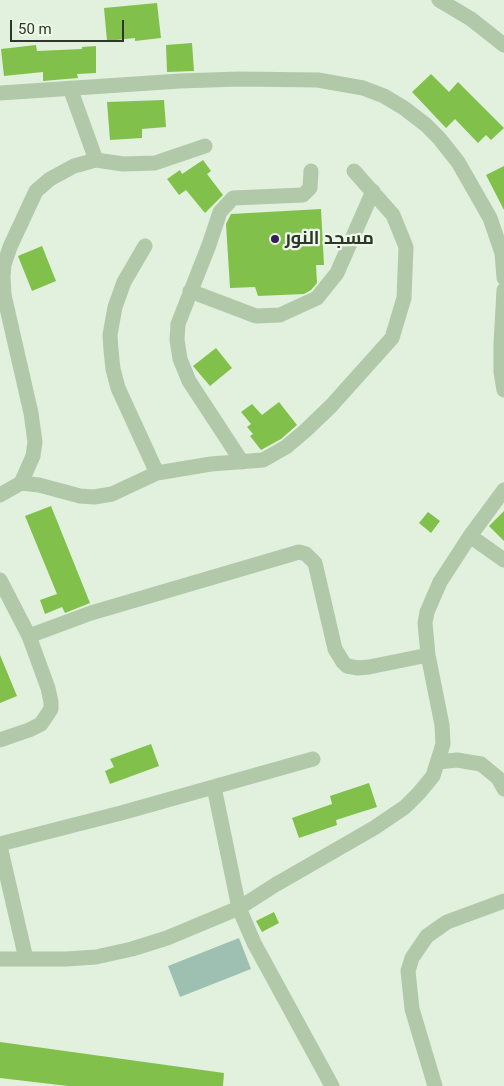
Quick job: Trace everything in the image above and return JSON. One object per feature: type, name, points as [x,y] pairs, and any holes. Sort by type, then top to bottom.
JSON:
[{"type":"street","points":[[439,0],[471,19],[504,45]]},
{"type":"street","points":[[0,93],[239,79],[318,80],[363,88],[384,96],[426,125],[458,162],[490,218],[502,253],[504,278]]},
{"type":"street","points":[[70,88],[96,160]]},
{"type":"street","points":[[0,496],[21,483],[32,461],[35,442],[31,413],[4,295],[4,265],[10,247],[36,191],[50,179],[74,166],[96,160],[123,164],[155,163],[205,146]]},
{"type":"street","points":[[242,462],[188,381],[180,359],[177,340],[178,324],[220,212],[233,198],[303,195],[310,188],[310,171]]},
{"type":"street","points":[[21,483],[39,485],[80,496],[112,494],[157,473],[211,464],[263,460],[273,456],[305,432],[332,406],[392,338],[404,298],[406,247],[393,215],[354,171]]},
{"type":"street","points":[[190,291],[256,316],[280,315],[317,298],[336,273],[373,192]]},
{"type":"street","points":[[145,246],[124,282],[115,307],[110,335],[110,350],[118,388],[157,473]]},
{"type":"street","points":[[504,290],[501,354],[504,390]]},
{"type":"street","points":[[0,959],[26,960],[96,957],[132,949],[194,928],[239,908],[405,808],[433,776],[443,744],[442,724],[428,654],[425,623],[427,612],[440,582],[470,536],[504,490]]},
{"type":"street","points":[[470,536],[504,560]]},
{"type":"street","points":[[29,636],[91,613],[299,552],[306,554],[315,563],[320,577],[335,649],[347,666],[369,667],[428,654]]},
{"type":"street","points":[[0,580],[29,636],[48,688],[51,702],[51,709],[40,724],[0,740]]},
{"type":"street","points":[[26,960],[0,845],[313,759]]},
{"type":"street","points":[[438,762],[457,760],[481,764],[493,774],[504,788]]},
{"type":"street","points":[[214,787],[239,908],[254,943],[332,1086]]},
{"type":"street","points":[[435,1086],[412,1009],[408,971],[412,958],[427,936],[447,922],[504,900]]},
{"type":"green space","points":[[239,938],[251,969],[180,997],[168,966]]},
{"type":"building","points":[[157,3],[161,38],[135,41],[135,38],[107,41],[104,8]]},
{"type":"building","points":[[192,43],[194,71],[167,72],[166,45]]},
{"type":"building","points":[[36,45],[37,51],[82,49],[82,47],[96,46],[96,73],[77,74],[78,78],[43,81],[43,72],[4,76],[1,49]]},
{"type":"building","points":[[431,74],[449,92],[458,82],[504,128],[491,140],[486,135],[478,143],[455,119],[446,128],[412,92]]},
{"type":"building","points":[[164,100],[166,127],[142,129],[142,138],[110,140],[107,102]]},
{"type":"building","points":[[203,160],[211,171],[207,174],[223,195],[205,213],[186,190],[179,195],[167,179],[180,170],[182,174]]},
{"type":"building","points":[[504,166],[504,210],[486,175]]},
{"type":"building","name":"مسجد النور","points":[[321,209],[324,265],[316,265],[317,283],[311,290],[304,294],[258,296],[255,287],[230,288],[226,224],[231,214]]},
{"type":"building","points":[[42,246],[56,281],[32,291],[18,256]]},
{"type":"building","points":[[216,348],[232,368],[210,386],[193,366]]},
{"type":"building","points":[[279,402],[297,425],[281,439],[261,450],[250,436],[253,434],[247,427],[251,424],[241,412],[252,404],[262,415]]},
{"type":"building","points":[[51,506],[90,603],[65,613],[62,607],[45,614],[40,600],[57,594],[25,516]]},
{"type":"building","points":[[504,511],[504,541],[489,526]]},
{"type":"building","points":[[428,512],[440,521],[431,533],[419,523]]},
{"type":"building","points":[[0,655],[17,696],[0,703]]},
{"type":"building","points":[[151,744],[159,766],[110,784],[105,771],[114,767],[110,759]]},
{"type":"building","points":[[369,783],[377,807],[336,820],[337,825],[299,838],[292,818],[332,804],[330,796]]},
{"type":"building","points":[[274,912],[279,923],[262,932],[256,921]]},
{"type":"building","points":[[0,1042],[224,1073],[223,1086],[68,1086],[0,1078]]},
{"type":"place","name":"مسجد النور","points":[[275,239]]}]
